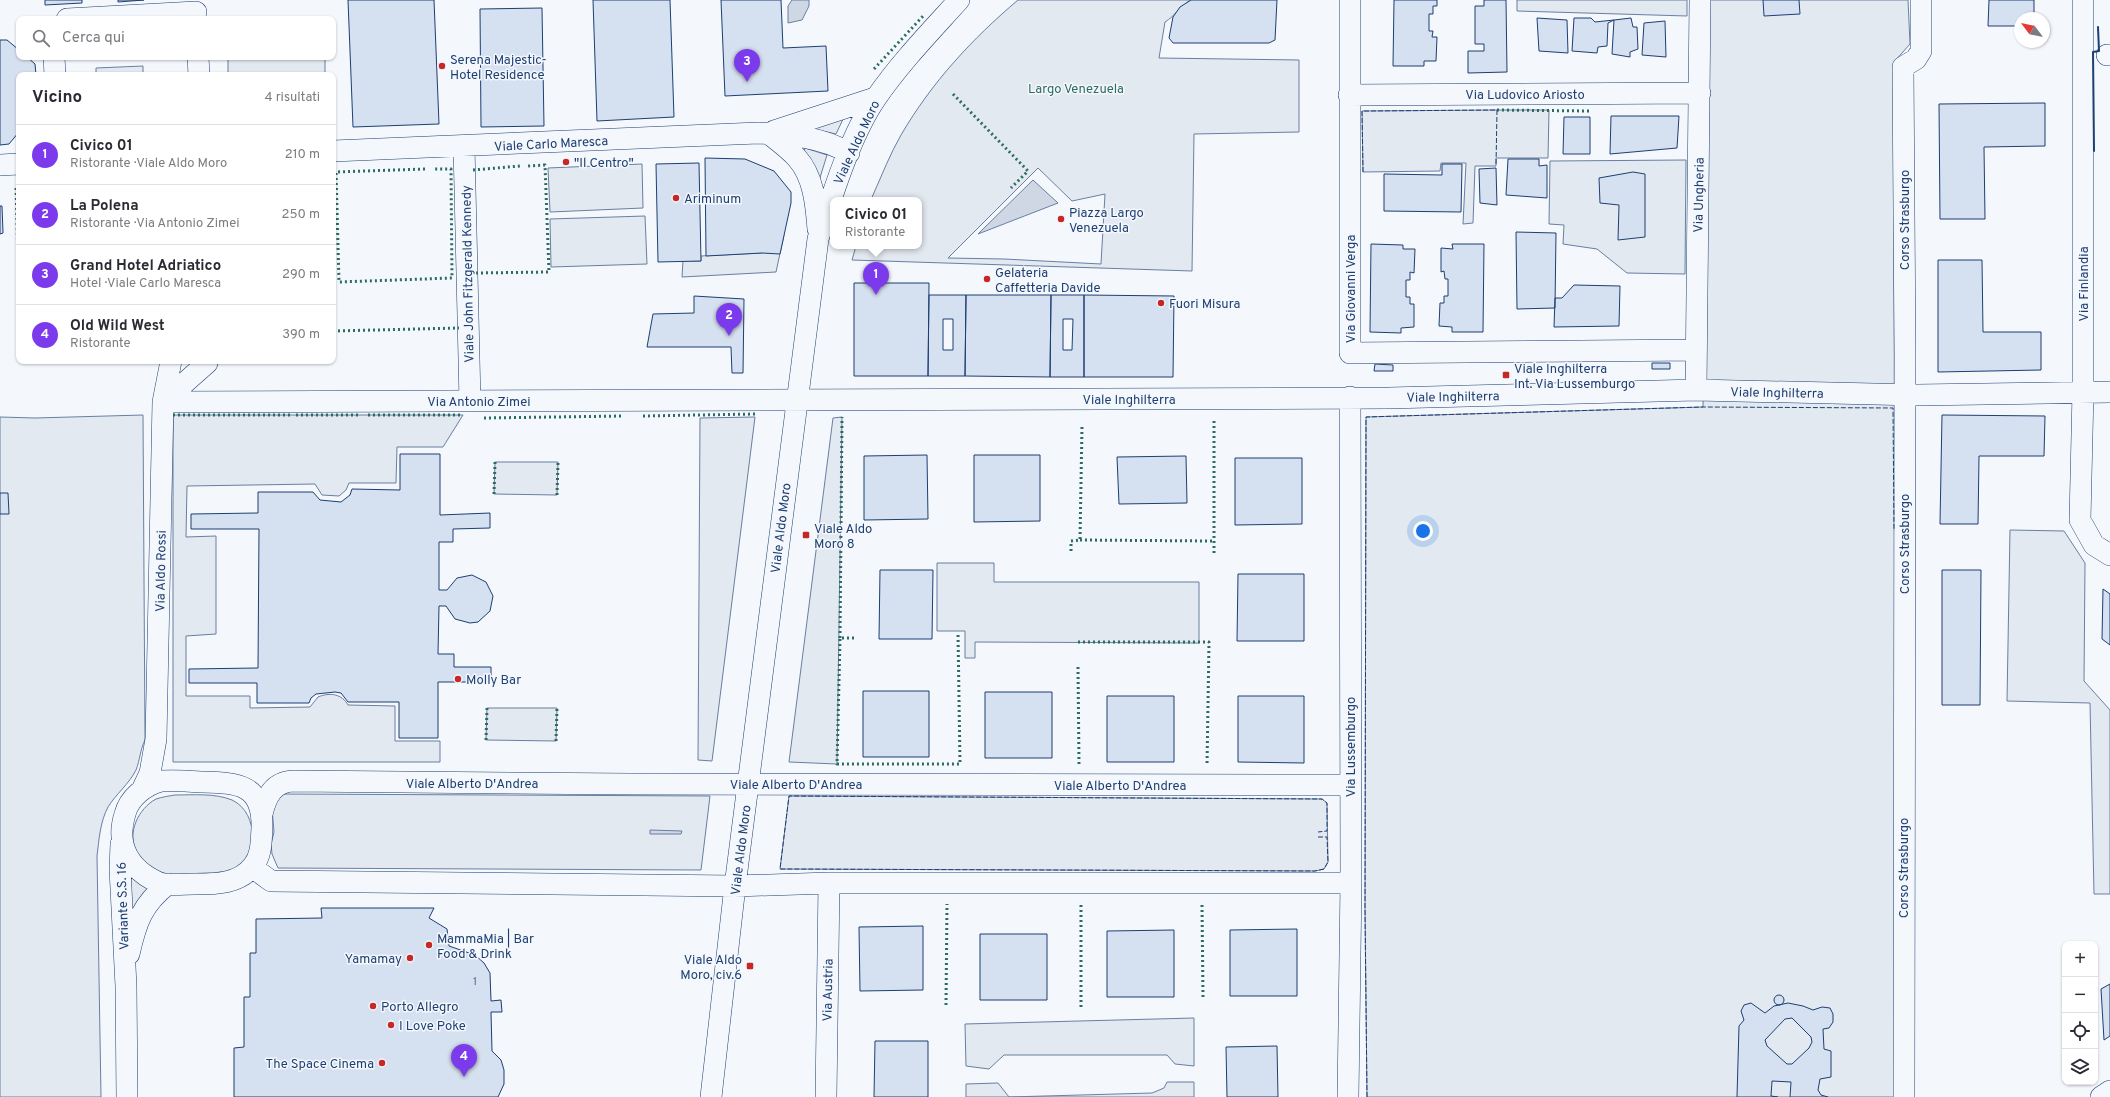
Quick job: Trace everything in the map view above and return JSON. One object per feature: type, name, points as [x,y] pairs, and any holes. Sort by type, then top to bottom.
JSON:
[{"type":"street","name":"Viale Aldo Moro","points":[[833,197],[848,153],[875,98],[959,0]]},
{"type":"street","name":"Via Giovanni Verga","points":[[1350,0],[1350,352],[1696,350]]},
{"type":"street","name":"Via Ungheria","points":[[1696,390],[1700,0]]},
{"type":"street","name":"Corso Strasburgo","points":[[1904,1097],[1903,67],[1916,59],[1921,52],[1921,0]]},
{"type":"street","name":"Via Finlandia","points":[[2082,0],[2083,392],[2080,520],[2094,545],[2110,555]]},
{"type":"street","points":[[110,16],[196,10]]},
{"type":"street","points":[[54,60],[55,72]]},
{"type":"street","points":[[198,60],[199,72]]},
{"type":"street","name":"Via Ludovico Ariosto","points":[[1349,95],[1700,93]]},
{"type":"street","name":"Viale Carlo Maresca","points":[[768,133],[875,98]]},
{"type":"street","name":"Viale Carlo Maresca","points":[[336,151],[768,133],[804,137],[834,144],[848,153]]},
{"type":"street","points":[[768,133],[798,158],[808,176],[815,198],[818,240]]},
{"type":"street","name":"Viale John Fitzgerald Kennedy","points":[[464,146],[470,401]]},
{"type":"street","points":[[0,164],[16,164]]},
{"type":"street","name":"Viale Aldo Moro","points":[[711,1097],[735,886],[796,401],[818,240],[830,205]]},
{"type":"street","name":"Via Aldo Rossi","points":[[142,790],[150,774],[156,739],[163,402],[170,364]]},
{"type":"street","points":[[181,364],[192,367],[202,364]]},
{"type":"street","points":[[163,402],[206,364]]},
{"type":"street","name":"Viale Inghilterra","points":[[796,401],[1350,397],[1696,390],[1904,394],[2110,392]]},
{"type":"street","name":"Via Lussemburgo","points":[[1348,1097],[1351,883],[1350,397]]},
{"type":"street","name":"Via Antonio Zimei","points":[[163,402],[796,401]]},
{"type":"street","name":"Via Aldo Rossi","points":[[156,739],[168,769],[177,781]]},
{"type":"street","points":[[177,781],[238,785],[253,796],[262,814],[260,849],[252,867],[248,872],[231,881],[218,884],[168,884],[151,879],[132,864],[125,853],[121,840],[125,811],[133,798],[142,790],[157,782],[177,781]]},
{"type":"street","name":"Viale Alberto D'Andrea","points":[[262,814],[269,792],[287,781],[748,784],[1350,785]]},
{"type":"street","name":"Variante S.S. 16","points":[[121,840],[120,868],[125,972],[127,1097]]},
{"type":"street","points":[[252,867],[271,881],[735,886],[829,883],[1351,883]]},
{"type":"street","name":"Via Austria","points":[[826,1097],[829,883]]},
{"type":"street","name":"Variante S.S. 16","points":[[125,972],[132,942],[143,909],[156,893],[168,884]]},
{"type":"street","points":[[2100,1097],[2110,1091]]},
{"type":"green space","name":"Largo Venezuela","points":[[1018,0],[1191,0],[1165,22],[1159,58],[1299,60],[1299,132],[1194,134],[1192,271],[852,260],[855,249],[922,249],[922,197],[872,197],[897,142],[913,116],[954,62],[985,30]],"holes":[[[1038,168],[1072,201],[1105,194],[1101,264],[948,258]]]},
{"type":"green space","points":[[1517,0],[1687,0],[1687,16],[1517,11]]},
{"type":"green space","points":[[1709,0],[1908,0],[1910,44],[1894,62],[1895,1097],[1367,1097],[1365,909],[1366,417],[1703,407]]},
{"type":"green space","points":[[228,60],[325,60],[325,72],[228,72]]},
{"type":"green space","points":[[143,66],[143,72],[96,72],[96,68]]},
{"type":"green space","points":[[1549,110],[1548,158],[1496,158],[1496,166],[1475,166],[1473,223],[1463,224],[1466,163],[1441,163],[1440,171],[1363,172],[1362,111]]},
{"type":"green space","points":[[846,113],[836,134],[813,129]]},
{"type":"green space","points":[[805,148],[827,155],[818,184],[803,155]]},
{"type":"green space","points":[[1686,160],[1685,274],[1627,273],[1597,249],[1563,244],[1564,225],[1549,224],[1550,161]]},
{"type":"green space","points":[[642,164],[643,208],[550,212],[548,168]]},
{"type":"green space","points":[[645,216],[647,264],[551,267],[550,219]]},
{"type":"green space","points":[[766,230],[784,235],[776,272],[682,277],[683,261],[701,261],[701,256],[762,253]]},
{"type":"green space","points":[[143,415],[145,740],[136,770],[130,780],[111,802],[105,813],[98,844],[101,1097],[0,1097],[0,417],[35,418]]},
{"type":"green space","points":[[173,415],[463,415],[443,447],[397,447],[396,483],[349,483],[346,490],[339,496],[322,495],[315,484],[187,486],[186,537],[216,536],[216,634],[186,636],[186,696],[250,696],[250,708],[310,707],[318,697],[331,694],[339,696],[348,705],[395,706],[395,741],[440,741],[440,762],[173,762]]},
{"type":"green space","points":[[755,417],[712,761],[698,760],[700,418]]},
{"type":"green space","points":[[842,417],[837,764],[789,762],[833,418]]},
{"type":"green space","points":[[495,462],[558,462],[557,495],[494,494]]},
{"type":"green space","points":[[2010,530],[2064,531],[2085,563],[2084,681],[2110,710],[2110,894],[2094,894],[2090,703],[2007,701]]},
{"type":"green space","points":[[937,563],[994,563],[994,582],[1199,582],[1199,643],[975,642],[975,658],[965,658],[965,631],[937,631]]},
{"type":"green space","points":[[487,708],[557,708],[556,741],[486,740]]},
{"type":"green space","points":[[280,794],[710,796],[701,870],[278,868],[272,854],[271,844],[274,832],[272,808]]},
{"type":"green space","points":[[175,795],[218,796],[232,800],[241,806],[248,815],[252,837],[251,848],[240,867],[221,875],[193,877],[155,873],[145,863],[134,845],[133,837],[136,822],[144,808],[150,803],[156,799]]},
{"type":"green space","points":[[789,796],[1322,799],[1327,803],[1328,862],[1324,869],[1315,871],[780,869]]},
{"type":"green space","points":[[128,874],[151,887],[130,929]]},
{"type":"green space","points":[[1194,1018],[1194,1066],[1175,1064],[1167,1055],[1004,1055],[989,1069],[966,1066],[965,1024]]},
{"type":"green space","points":[[1167,1082],[1194,1082],[1194,1097],[1009,1097],[1152,1093],[1164,1088]]},
{"type":"green space","points":[[998,1083],[1009,1097],[966,1097],[966,1084]]},
{"type":"shaded area","points":[[792,0],[809,0],[809,6],[802,20],[788,23],[788,6]]},
{"type":"shaded area","points":[[1033,180],[1058,203],[978,234]]},
{"type":"shaded area","points":[[650,830],[682,831],[681,834],[650,834]]},
{"type":"building","points":[[45,0],[82,0],[82,3],[45,5]]},
{"type":"building","points":[[118,0],[144,0],[118,2]]},
{"type":"building","points":[[348,0],[434,0],[439,124],[353,127]]},
{"type":"building","points":[[593,0],[670,0],[674,117],[597,121]]},
{"type":"building","points":[[721,0],[781,0],[783,48],[826,46],[828,91],[725,96]]},
{"type":"building","points":[[1191,0],[1277,0],[1275,40],[1269,43],[1173,43],[1169,38],[1173,17],[1180,7]]},
{"type":"building","points":[[1394,0],[1437,0],[1437,6],[1433,6],[1433,14],[1429,14],[1429,31],[1433,31],[1432,37],[1437,37],[1436,61],[1424,61],[1424,66],[1393,66]]},
{"type":"building","points":[[1484,0],[1506,0],[1507,72],[1468,73],[1468,51],[1484,51],[1484,44],[1475,44],[1475,6],[1484,6]]},
{"type":"building","points":[[1763,0],[1799,0],[1800,14],[1764,16]]},
{"type":"building","points":[[1989,0],[2034,0],[2034,12],[2014,12],[2014,26],[1988,26]]},
{"type":"building","points":[[542,8],[544,126],[481,127],[480,9]]},
{"type":"building","points":[[1537,18],[1567,20],[1568,53],[1539,51]]},
{"type":"building","points":[[1574,18],[1591,18],[1595,22],[1614,20],[1608,23],[1607,46],[1598,47],[1597,53],[1572,51]]},
{"type":"building","points":[[1631,18],[1633,27],[1637,27],[1638,49],[1630,52],[1630,57],[1612,54],[1614,20]]},
{"type":"building","points":[[1665,21],[1666,57],[1642,55],[1644,23]]},
{"type":"building","points":[[0,40],[7,40],[16,48],[16,60],[30,60],[35,64],[36,72],[16,72],[16,136],[9,144],[0,145]]},
{"type":"building","points":[[2045,103],[2045,146],[1984,147],[1985,219],[1940,219],[1939,104]]},
{"type":"building","points":[[1611,116],[1679,116],[1677,148],[1610,154]]},
{"type":"building","points":[[1564,117],[1590,117],[1590,154],[1563,154]]},
{"type":"building","points":[[705,158],[745,159],[774,171],[791,192],[791,203],[780,254],[762,253],[706,256]]},
{"type":"building","points":[[1508,159],[1539,159],[1539,166],[1547,165],[1547,198],[1506,195]]},
{"type":"building","points":[[699,163],[701,261],[658,262],[656,164]]},
{"type":"building","points":[[1442,164],[1462,164],[1461,212],[1384,211],[1384,174],[1442,175]]},
{"type":"building","points":[[1496,168],[1497,205],[1480,203],[1479,169]]},
{"type":"building","points":[[1633,172],[1645,174],[1645,237],[1618,240],[1619,205],[1600,203],[1599,178]]},
{"type":"building","points":[[0,206],[2,206],[3,233],[0,234]]},
{"type":"building","points":[[1516,232],[1556,233],[1555,308],[1517,309]]},
{"type":"building","points":[[1371,244],[1403,245],[1403,249],[1415,249],[1414,273],[1410,272],[1410,280],[1406,280],[1406,297],[1410,297],[1410,304],[1414,304],[1414,327],[1401,328],[1401,333],[1370,332]]},
{"type":"building","points":[[1452,244],[1484,244],[1483,332],[1452,332],[1452,327],[1439,326],[1440,303],[1444,303],[1444,296],[1448,296],[1448,279],[1445,279],[1444,271],[1441,272],[1441,248],[1453,249]]},
{"type":"building","points":[[1938,260],[1982,260],[1983,332],[2041,332],[2041,370],[1938,372]]},
{"type":"building","points":[[854,283],[929,283],[928,376],[854,376]]},
{"type":"building","points":[[1574,285],[1620,286],[1619,326],[1554,327],[1555,298],[1562,298]]},
{"type":"building","points":[[929,295],[966,295],[965,376],[928,376]],"holes":[[[943,319],[953,319],[953,350],[943,350]]]},
{"type":"building","points":[[966,295],[1051,295],[1050,377],[965,376]]},
{"type":"building","points":[[1051,295],[1084,295],[1084,377],[1050,377]],"holes":[[[1063,319],[1073,319],[1072,350],[1063,350]]]},
{"type":"building","points":[[1084,295],[1174,296],[1173,377],[1084,377]]},
{"type":"building","points":[[694,296],[744,299],[743,373],[732,373],[731,347],[647,347],[653,314],[694,313]]},
{"type":"building","points":[[1652,363],[1670,363],[1670,369],[1652,369]]},
{"type":"building","points":[[1375,364],[1393,365],[1393,371],[1374,371]]},
{"type":"building","points":[[1942,415],[2045,416],[2044,456],[1979,456],[1978,524],[1940,524]]},
{"type":"building","points":[[400,454],[440,454],[440,515],[490,513],[490,528],[453,529],[453,542],[439,542],[439,590],[447,590],[457,578],[472,575],[486,582],[493,596],[490,611],[478,622],[470,623],[455,619],[446,606],[439,606],[438,654],[454,654],[454,667],[491,667],[491,682],[438,682],[438,738],[399,738],[399,702],[348,702],[341,693],[335,692],[316,694],[311,698],[309,703],[257,703],[257,683],[189,683],[189,669],[258,668],[259,529],[191,529],[191,514],[258,513],[258,492],[313,492],[320,500],[341,502],[350,495],[352,489],[400,490]]},
{"type":"building","points":[[927,455],[928,519],[864,520],[864,456]]},
{"type":"building","points":[[974,455],[1040,455],[1040,521],[974,522]]},
{"type":"building","points":[[1186,456],[1187,503],[1119,504],[1117,457]]},
{"type":"building","points":[[1235,458],[1302,458],[1302,524],[1235,525]]},
{"type":"building","points":[[0,493],[8,493],[9,514],[0,514]]},
{"type":"building","points":[[880,570],[933,570],[932,639],[879,639]]},
{"type":"building","points":[[1942,570],[1981,570],[1980,705],[1942,705]]},
{"type":"building","points":[[1238,574],[1304,574],[1304,641],[1237,641]]},
{"type":"building","points":[[2103,589],[2110,594],[2110,645],[2102,639]]},
{"type":"building","points":[[863,691],[929,691],[929,757],[863,757]]},
{"type":"building","points":[[985,692],[1052,692],[1052,758],[985,758]]},
{"type":"building","points":[[1107,696],[1174,696],[1174,762],[1107,762]]},
{"type":"building","points":[[1238,696],[1304,696],[1304,763],[1238,762]]},
{"type":"building","name":"Porto Allegro","points":[[321,908],[434,908],[429,918],[447,929],[449,946],[475,955],[484,963],[490,973],[491,1001],[501,1000],[502,1012],[491,1012],[492,1051],[501,1060],[504,1070],[504,1084],[498,1097],[234,1097],[234,1048],[244,1047],[244,997],[250,997],[250,953],[256,953],[256,919],[322,918]]},
{"type":"building","points":[[923,926],[923,990],[860,991],[859,927]]},
{"type":"building","points":[[1297,929],[1297,996],[1230,996],[1230,930]]},
{"type":"building","points":[[1174,930],[1174,997],[1107,997],[1107,931]]},
{"type":"building","points":[[980,934],[1047,934],[1047,1000],[980,1000]]},
{"type":"building","points":[[2110,984],[2110,1036],[2104,1040],[2101,989]]},
{"type":"building","points":[[1777,995],[1781,995],[1783,996],[1783,1004],[1777,1005],[1774,1002],[1774,998]]},
{"type":"building","points":[[1751,1003],[1765,1013],[1774,1006],[1788,1003],[1813,1010],[1822,1007],[1830,1008],[1833,1014],[1833,1022],[1829,1028],[1823,1029],[1824,1049],[1831,1051],[1831,1077],[1820,1079],[1818,1090],[1821,1095],[1828,1097],[1790,1097],[1791,1082],[1772,1081],[1771,1096],[1778,1097],[1737,1097],[1739,1026],[1744,1020],[1741,1011],[1744,1005]],"holes":[[[1792,1018],[1811,1037],[1812,1042],[1809,1048],[1792,1064],[1787,1064],[1767,1046],[1765,1040],[1785,1019]]]},
{"type":"building","points":[[875,1041],[928,1041],[928,1097],[874,1097]]},
{"type":"building","points":[[1277,1046],[1278,1097],[1227,1097],[1226,1047]]},
{"type":"hedge","points":[[874,69],[924,15]]},
{"type":"hedge","points":[[953,94],[1028,171],[1011,188]]},
{"type":"hedge","points":[[1497,110],[1590,111]]},
{"type":"hedge","points":[[476,273],[549,272],[545,165],[528,166]]},
{"type":"hedge","points":[[473,170],[520,166]]},
{"type":"hedge","points":[[425,169],[336,172],[339,282],[452,278],[451,169],[433,169]]},
{"type":"hedge","points":[[336,331],[459,328]]},
{"type":"hedge","points":[[643,416],[755,414]]},
{"type":"hedge","points":[[173,415],[291,415]]},
{"type":"hedge","points":[[296,415],[360,415]]},
{"type":"hedge","points":[[368,415],[463,415]]},
{"type":"hedge","points":[[484,418],[623,416]]},
{"type":"hedge","points":[[840,638],[842,417]]},
{"type":"hedge","points":[[1214,421],[1214,553]]},
{"type":"hedge","points":[[1071,551],[1071,541],[1080,540],[1082,426]]},
{"type":"hedge","points":[[494,494],[495,462]]},
{"type":"hedge","points":[[557,495],[558,462]]},
{"type":"hedge","points":[[1080,540],[1213,541]]},
{"type":"hedge","points":[[854,638],[840,638],[837,764],[960,764],[958,633]]},
{"type":"hedge","points":[[1078,642],[1209,642],[1207,766]]},
{"type":"hedge","points":[[1078,667],[1079,765]]},
{"type":"hedge","points":[[486,740],[487,708]]},
{"type":"hedge","points":[[556,741],[557,708]]},
{"type":"hedge","points":[[946,1005],[947,904]]},
{"type":"hedge","points":[[1081,905],[1081,1008]]},
{"type":"hedge","points":[[1202,905],[1203,997]]},
{"type":"fence","points":[[1363,172],[1362,111],[1497,110],[1496,166]]},
{"type":"fence","points":[[1367,1097],[1365,909],[1366,417],[1703,407],[1893,408],[1894,531]]},
{"type":"fence","points":[[1318,832],[1327,831],[1327,803],[1322,799],[789,796],[780,869],[1315,871],[1324,869],[1328,862],[1327,837],[1318,837]]},
{"type":"wall","points":[[2094,151],[2093,52],[2099,51],[2098,27]]},
{"type":"place","name":"Serena Majestic- Hotel Residence","points":[[442,66]]},
{"type":"place","name":"Grand Hotel Adriatico","points":[[747,82]]},
{"type":"place","name":"\"Il Centro\"","points":[[566,162]]},
{"type":"place","name":"Ariminum","points":[[676,198]]},
{"type":"place","name":"Piazza Largo Venezuela","points":[[1061,219]]},
{"type":"place","name":"Gelateria Caffetteria Davide","points":[[987,279]]},
{"type":"place","name":"Civico 01","points":[[876,295]]},
{"type":"place","name":"Fuori Misura","points":[[1161,303]]},
{"type":"place","name":"La Polena","points":[[729,336]]},
{"type":"place","name":"Viale Inghilterra Int. Via Lussemburgo","points":[[1506,375]]},
{"type":"place","name":"Viale Aldo Moro 8","points":[[806,535]]},
{"type":"place","name":"Molly Bar","points":[[458,679]]},
{"type":"place","name":"MammaMia | Bar Food & Drink","points":[[429,945]]},
{"type":"place","name":"Yamamay","points":[[410,958]]},
{"type":"place","name":"Viale Aldo Moro, civ.6","points":[[750,966]]},
{"type":"place","name":"Porto Allegro","points":[[373,1006]]},
{"type":"place","name":"I Love Poke","points":[[391,1025]]},
{"type":"place","name":"The Space Cinema","points":[[382,1063]]},
{"type":"place","name":"Old Wild West","points":[[464,1077]]}]
